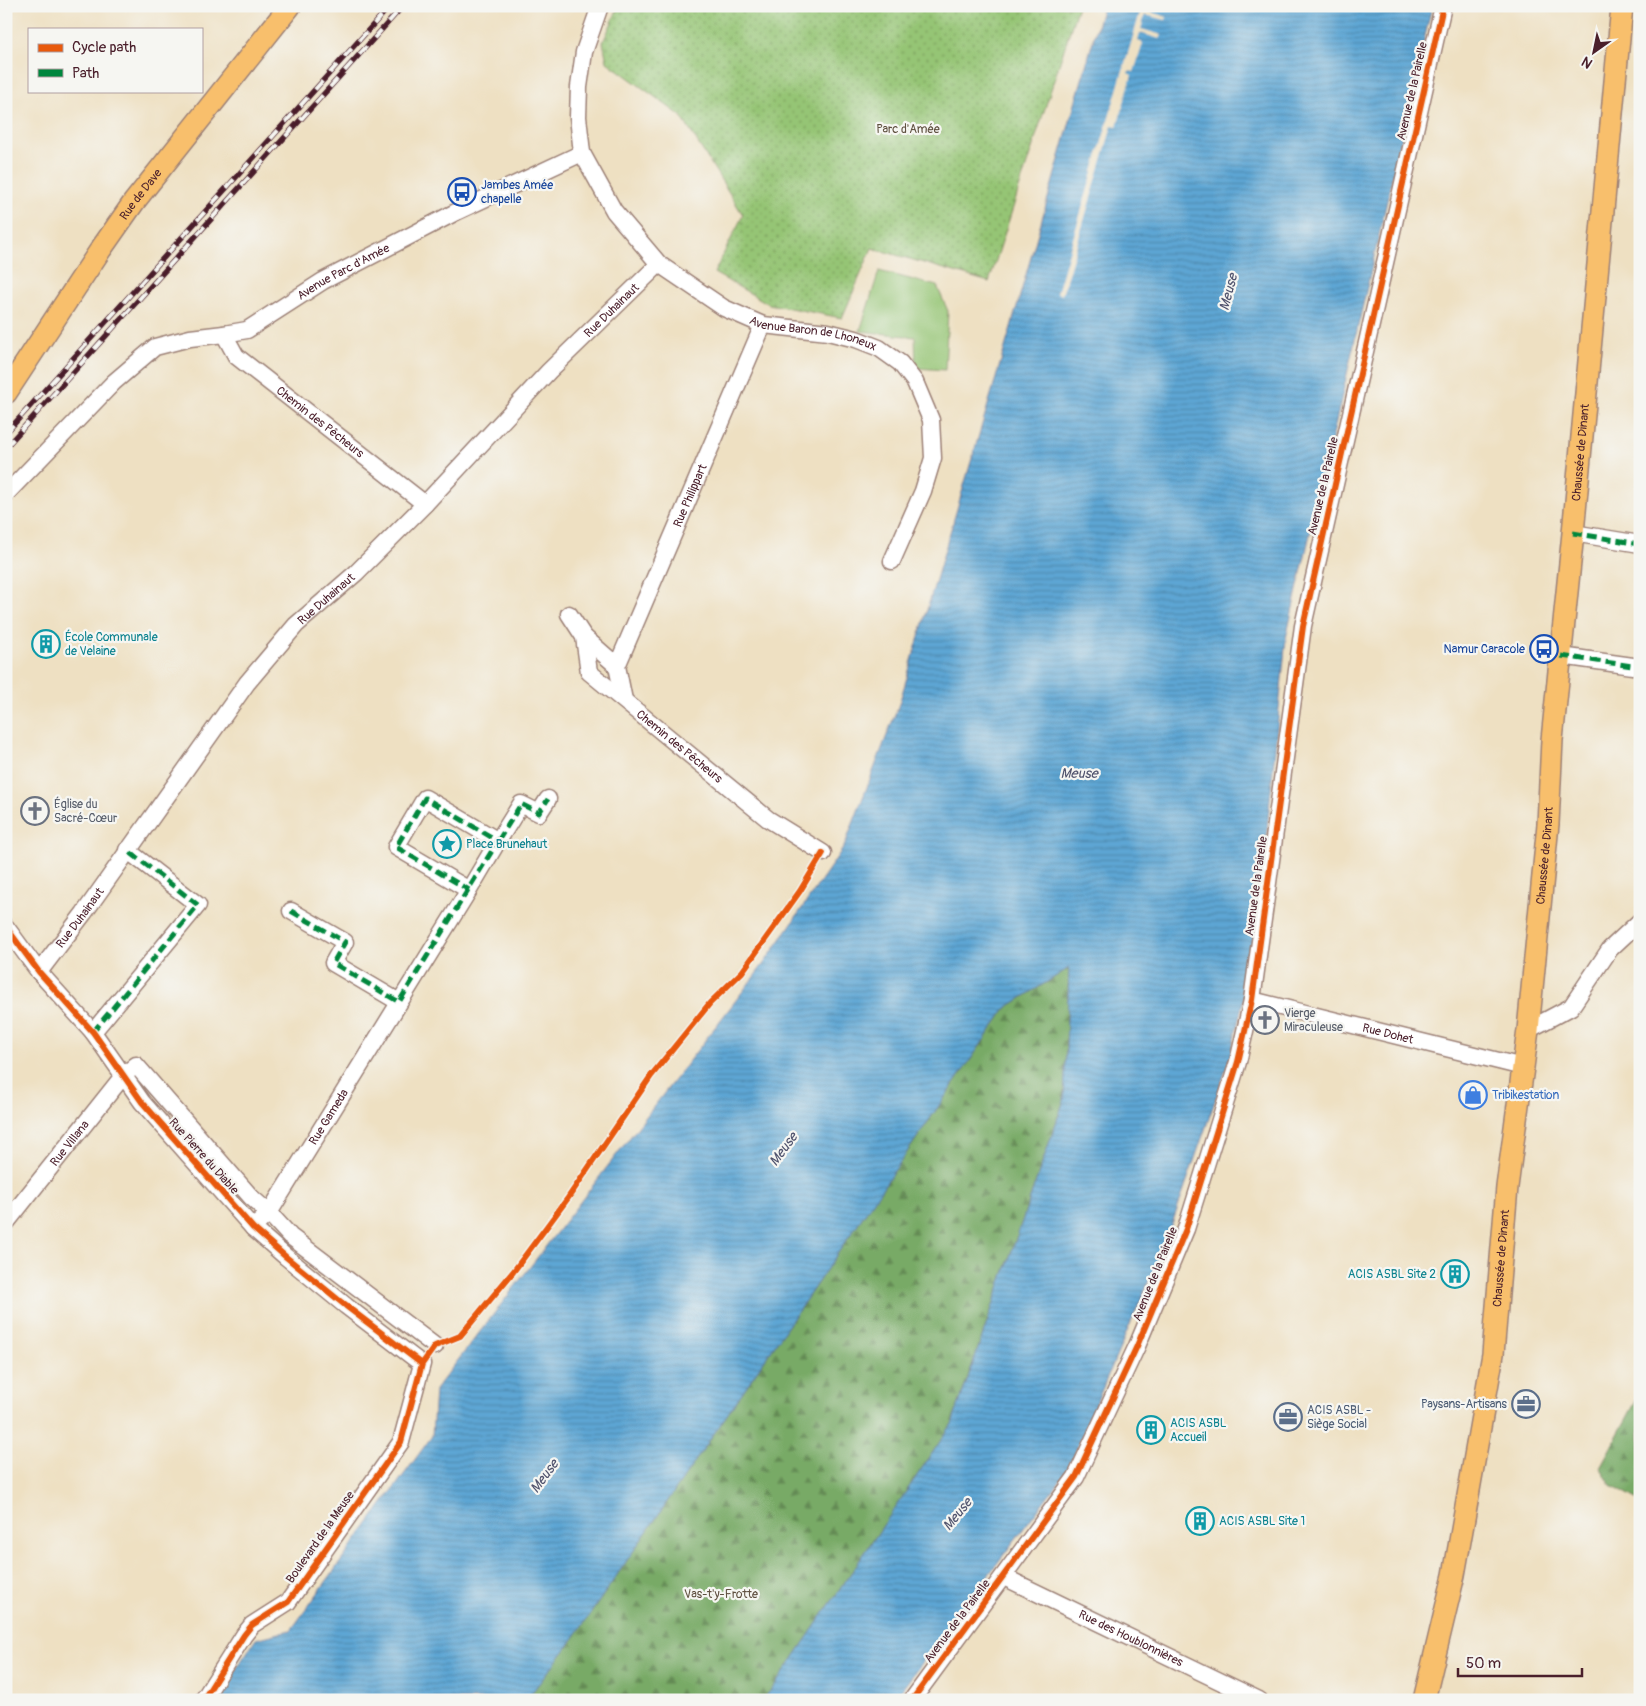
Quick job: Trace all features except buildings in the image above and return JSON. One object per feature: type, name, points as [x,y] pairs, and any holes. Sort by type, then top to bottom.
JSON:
[{"type":"main road","name":"Rue de Dave","points":[[6,394],[100,250],[134,202],[290,6]]},
{"type":"main road","name":"Chaussée de Dinant","points":[[1424,1700],[1430,1682],[1454,1575],[1492,1354],[1507,1187],[1528,1030],[1548,824],[1552,740],[1622,6]]},
{"type":"street","points":[[582,153],[578,117],[584,52],[600,6]]},
{"type":"street","name":"Avenue de la Pairelle","points":[[912,1700],[1076,1477],[1137,1346],[1186,1229],[1238,1062],[1252,1000],[1303,626],[1443,6]]},
{"type":"street","name":"Avenue Baron de Lhoneux","points":[[582,153],[614,211],[659,264],[724,308],[763,325],[828,332],[856,339],[879,348],[900,363],[915,382],[931,420],[933,458],[923,491],[892,561]]},
{"type":"street","name":"Avenue Parc d'Amée","points":[[6,494],[114,382],[155,347],[190,338],[247,330],[323,281],[454,213],[582,153]]},
{"type":"street","name":"Rue Duhainaut","points":[[39,972],[84,913],[247,684],[296,625],[356,574],[425,504],[549,371],[659,264]]},
{"type":"street","name":"Rue Philippart","points":[[617,666],[763,325]]},
{"type":"street","name":"Chemin des Pêcheurs","points":[[224,334],[236,356],[425,504]]},
{"type":"street","points":[[1573,533],[1640,544]]},
{"type":"street","name":"Chemin des Pêcheurs","points":[[569,614],[584,637],[589,672],[768,819],[822,853]]},
{"type":"street","points":[[584,637],[617,666],[624,700]]},
{"type":"street","points":[[1561,656],[1640,667]]},
{"type":"street","points":[[498,841],[426,798],[396,847],[469,890],[521,804],[539,813],[548,799]]},
{"type":"street","points":[[93,1032],[198,906],[128,850]]},
{"type":"street","name":"Rue Gameda","points":[[253,1228],[269,1213],[469,890]]},
{"type":"street","points":[[291,911],[345,942],[333,963],[399,1002]]},
{"type":"street","points":[[1528,1030],[1571,1008],[1610,948],[1640,921]]},
{"type":"street","name":"Rue Pierre du Diable","points":[[6,927],[39,972],[93,1032],[142,1102],[253,1228],[346,1306],[422,1364]]},
{"type":"street","name":"Rue Dohet","points":[[1252,1000],[1523,1067]]},
{"type":"street","name":"Rue Pierre du Diable","points":[[136,1065],[251,1197],[290,1236],[435,1346]]},
{"type":"street","name":"Rue Villana","points":[[6,1223],[123,1076],[136,1065]]},
{"type":"street","name":"Boulevard de la Meuse","points":[[203,1700],[252,1625],[288,1602],[401,1442],[422,1364]]},
{"type":"street","name":"Rue des Houblonnières","points":[[1004,1577],[1259,1700]]},
{"type":"green space","name":"Parc d'Amée","points":[[619,6],[1078,6],[989,282],[872,248],[842,318],[769,304],[714,273],[743,215],[681,116],[607,62],[603,42]]},
{"type":"green space","points":[[879,271],[937,286],[948,311],[945,370],[916,368],[915,337],[860,331]]},
{"type":"green space","name":"Vas-t'y-Frotte","points":[[1069,968],[1064,1100],[952,1424],[773,1688],[762,1700],[526,1700],[569,1645],[1006,1008]]},
{"type":"green space","points":[[1640,1394],[1640,1502],[1612,1486],[1600,1467]]},
{"type":"water","name":"Meuse","points":[[1103,6],[1432,6],[1286,638],[1255,951],[1229,1061],[1166,1241],[1067,1471],[894,1700],[762,1700],[773,1688],[952,1424],[1064,1100],[1069,968],[1006,1008],[569,1645],[526,1700],[215,1700],[256,1639],[291,1630],[432,1436],[435,1390],[763,965],[844,847],[899,704],[1009,334]]},
{"type":"pier","points":[[1142,6],[1148,6],[1147,11],[1167,17],[1166,20],[1145,15],[1141,29],[1162,35],[1160,39],[1140,33],[1138,41],[1143,43],[1134,72],[1129,71],[1128,73],[1132,75],[1117,127],[1112,126],[1062,295],[1057,293]]},
{"type":"railway","points":[[6,433],[390,6]]},
{"type":"railway","points":[[6,447],[403,6]]},
{"type":"marked path","points":[[1573,533],[1640,544]]},
{"type":"marked path","points":[[1561,656],[1640,667]]},
{"type":"marked path","points":[[291,911],[345,942],[333,963],[399,1002],[498,841],[425,798],[396,847],[469,890]]},
{"type":"marked path","points":[[498,841],[521,804],[539,813],[548,799]]},
{"type":"marked path","points":[[93,1032],[198,905],[127,850]]},
{"type":"cycle path","points":[[912,1700],[1076,1477],[1137,1346],[1186,1229],[1238,1062],[1252,1000],[1303,626],[1443,6]]},
{"type":"cycle path","points":[[203,1700],[252,1625],[288,1602],[401,1442],[422,1364],[435,1346],[460,1336],[513,1272],[568,1198],[651,1076],[710,1003],[742,972],[800,891],[823,853]]},
{"type":"cycle path","points":[[6,927],[39,972],[93,1032],[142,1102],[253,1228],[346,1306],[422,1364]]},
{"type":"place","name":"Jambes Amée chapelle","points":[[462,192]]},
{"type":"place","name":"École Communale de Velaine","points":[[46,644]]},
{"type":"place","name":"Namur Caracole","points":[[1544,649]]},
{"type":"place","name":"Église du Sacré-Cœur","points":[[35,811]]},
{"type":"place","name":"Place Brunehaut","points":[[447,844]]},
{"type":"place","name":"Vierge Miraculeuse","points":[[1265,1020]]},
{"type":"place","name":"Tribikestation","points":[[1473,1095]]},
{"type":"place","name":"ACIS ASBL Site 2","points":[[1455,1274]]},
{"type":"place","name":"Paysans-Artisans","points":[[1526,1404]]},
{"type":"place","name":"ACIS ASBL - Siège Social","points":[[1288,1417]]},
{"type":"place","name":"ACIS ASBL Accueil","points":[[1151,1430]]},
{"type":"place","name":"ACIS ASBL Site 1","points":[[1200,1521]]}]
